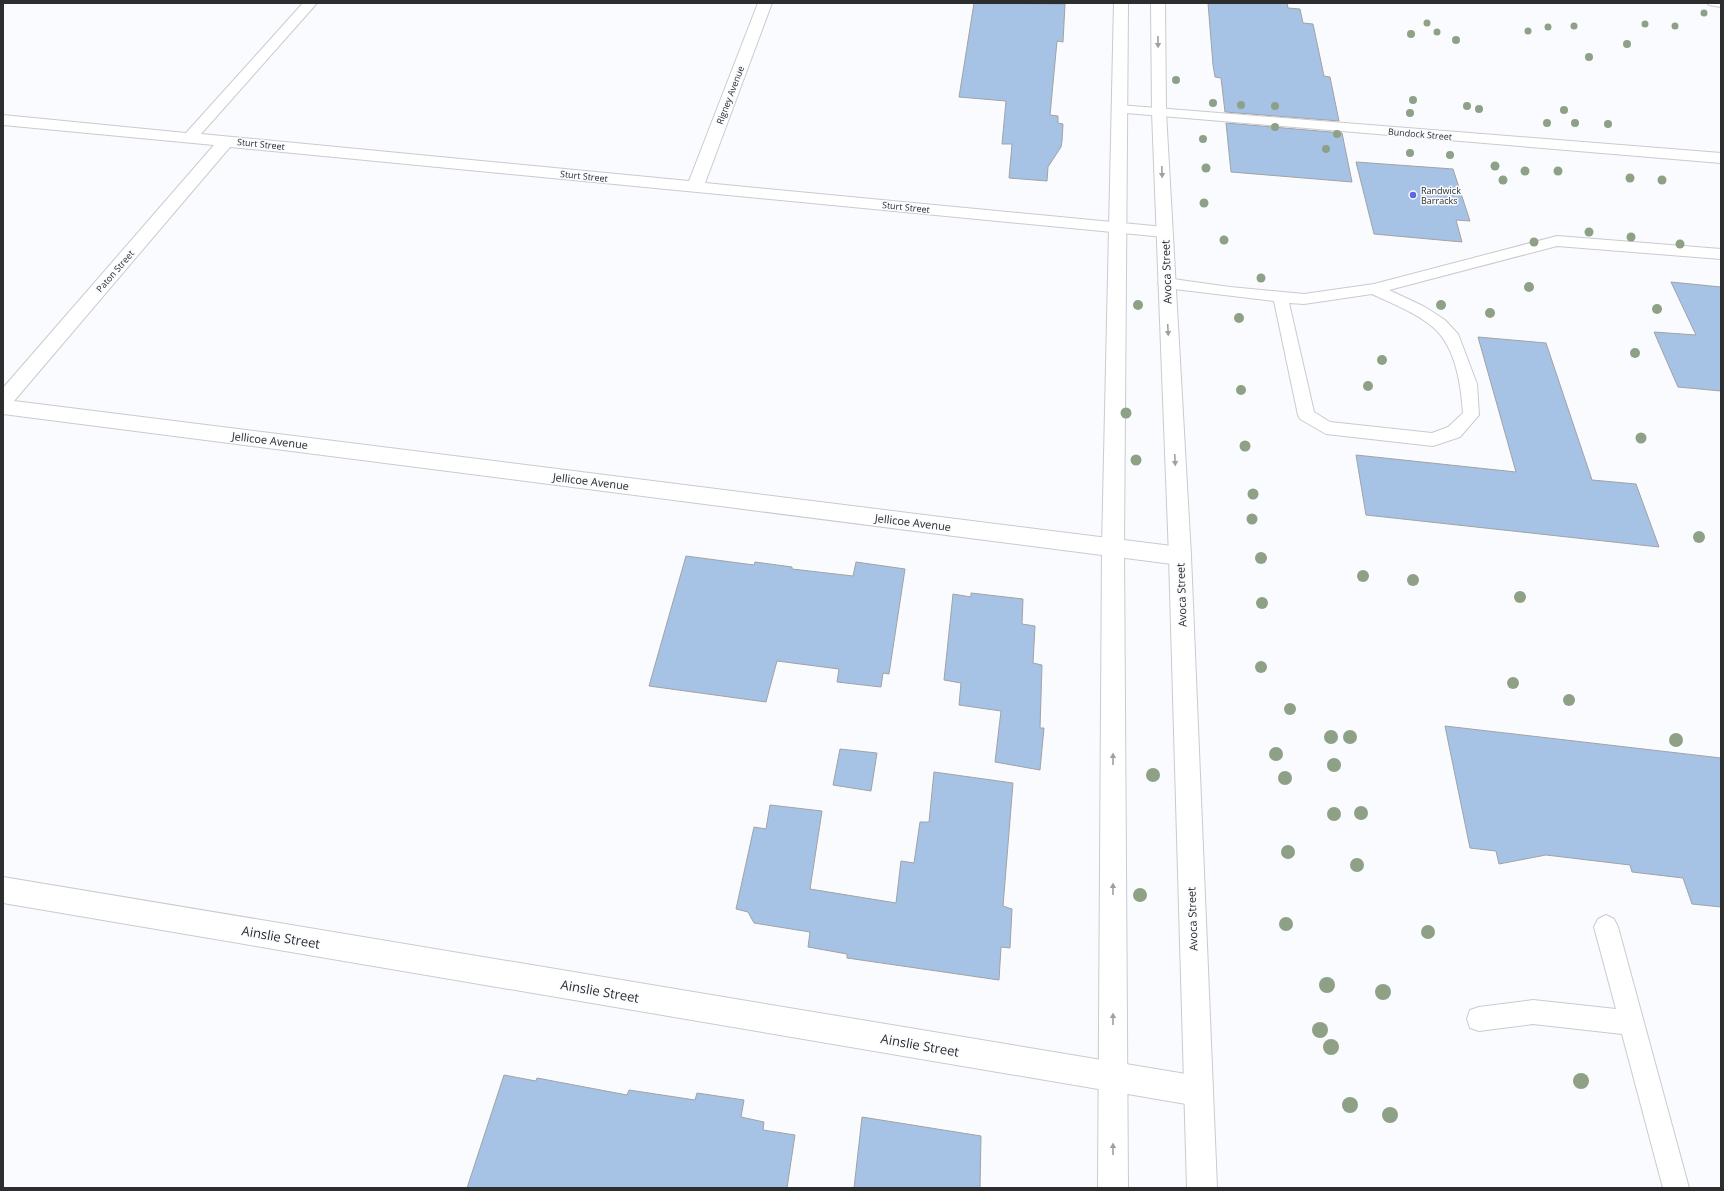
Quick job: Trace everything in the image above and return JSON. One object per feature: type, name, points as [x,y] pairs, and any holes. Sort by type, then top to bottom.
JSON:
[{"type":"street","points":[[191,137],[310,3]]},
{"type":"street","name":"Rigney Avenue","points":[[695,187],[765,3]]},
{"type":"street","points":[[1112,1188],[1113,547],[1121,3]]},
{"type":"street","name":"Avoca Street","points":[[1158,3],[1159,112],[1180,556],[1202,1188]]},
{"type":"street","name":"Bundock Street","points":[[1119,109],[1721,158]]},
{"type":"street","name":"Sturt Street","points":[[3,120],[1164,232]]},
{"type":"street","name":"Paton Street","points":[[3,401],[226,141]]},
{"type":"street","name":"Jellicoe Avenue","points":[[3,406],[1180,556]]},
{"type":"street","name":"Ainslie Street","points":[[3,890],[1198,1091]]},
{"type":"lane","points":[[1713,3],[1721,4]]},
{"type":"lane","points":[[1166,283],[1230,292],[1304,299],[1374,289],[1558,241],[1721,254]]},
{"type":"lane","points":[[1280,296],[1306,414],[1326,428],[1379,435],[1433,440],[1454,432],[1471,415],[1468,384],[1452,338],[1439,324],[1420,311],[1374,289]]},
{"type":"lane","points":[[1606,927],[1676,1188]]},
{"type":"lane","points":[[1479,1019],[1533,1012],[1632,1023]]},
{"type":"building","points":[[974,3],[1065,4],[1063,42],[1057,41],[1050,115],[1058,116],[1058,123],[1063,124],[1062,141],[1061,147],[1048,167],[1047,181],[1009,178],[1012,144],[1002,144],[1006,101],[959,97]]},
{"type":"building","points":[[1208,3],[1287,3],[1288,8],[1300,9],[1303,23],[1313,24],[1324,76],[1330,77],[1339,121],[1225,112],[1221,78],[1215,77],[1213,65]]},
{"type":"building","points":[[1226,123],[1342,133],[1352,182],[1231,172]]},
{"type":"building","name":"Randwick Barracks","points":[[1356,162],[1453,169],[1470,221],[1456,220],[1462,242],[1374,234]]},
{"type":"building","points":[[1671,282],[1721,287],[1721,391],[1678,387],[1654,332],[1696,335]]},
{"type":"building","points":[[1478,337],[1546,343],[1592,480],[1636,484],[1659,547],[1366,515],[1356,455],[1516,472]]},
{"type":"building","points":[[686,556],[754,565],[755,562],[792,567],[792,569],[853,576],[856,562],[905,569],[889,674],[883,673],[881,687],[837,682],[839,669],[777,661],[766,702],[649,686]]},
{"type":"building","points":[[971,593],[1023,599],[1022,624],[1035,626],[1033,663],[1042,665],[1040,728],[1044,728],[1040,770],[995,762],[1001,711],[959,705],[961,683],[944,680],[953,594],[971,597]]},
{"type":"building","points":[[1445,726],[1721,758],[1721,907],[1692,904],[1683,878],[1632,872],[1630,865],[1546,855],[1499,864],[1496,851],[1470,848]]},
{"type":"building","points":[[840,749],[877,753],[871,791],[833,785]]},
{"type":"building","points":[[934,772],[1013,783],[1003,906],[1012,909],[1010,948],[1001,947],[999,980],[847,958],[847,954],[808,947],[810,932],[754,923],[748,912],[736,909],[754,827],[766,829],[770,805],[822,811],[810,889],[896,903],[901,861],[914,863],[920,822],[929,822]]},
{"type":"building","points":[[504,1075],[536,1081],[537,1078],[627,1095],[629,1090],[695,1100],[697,1093],[744,1100],[741,1117],[764,1122],[763,1130],[795,1135],[787,1188],[467,1188]]},
{"type":"building","points":[[862,1117],[981,1136],[980,1188],[854,1188]]},
{"type":"place","name":"Randwick Barracks","points":[[1413,195]]}]
